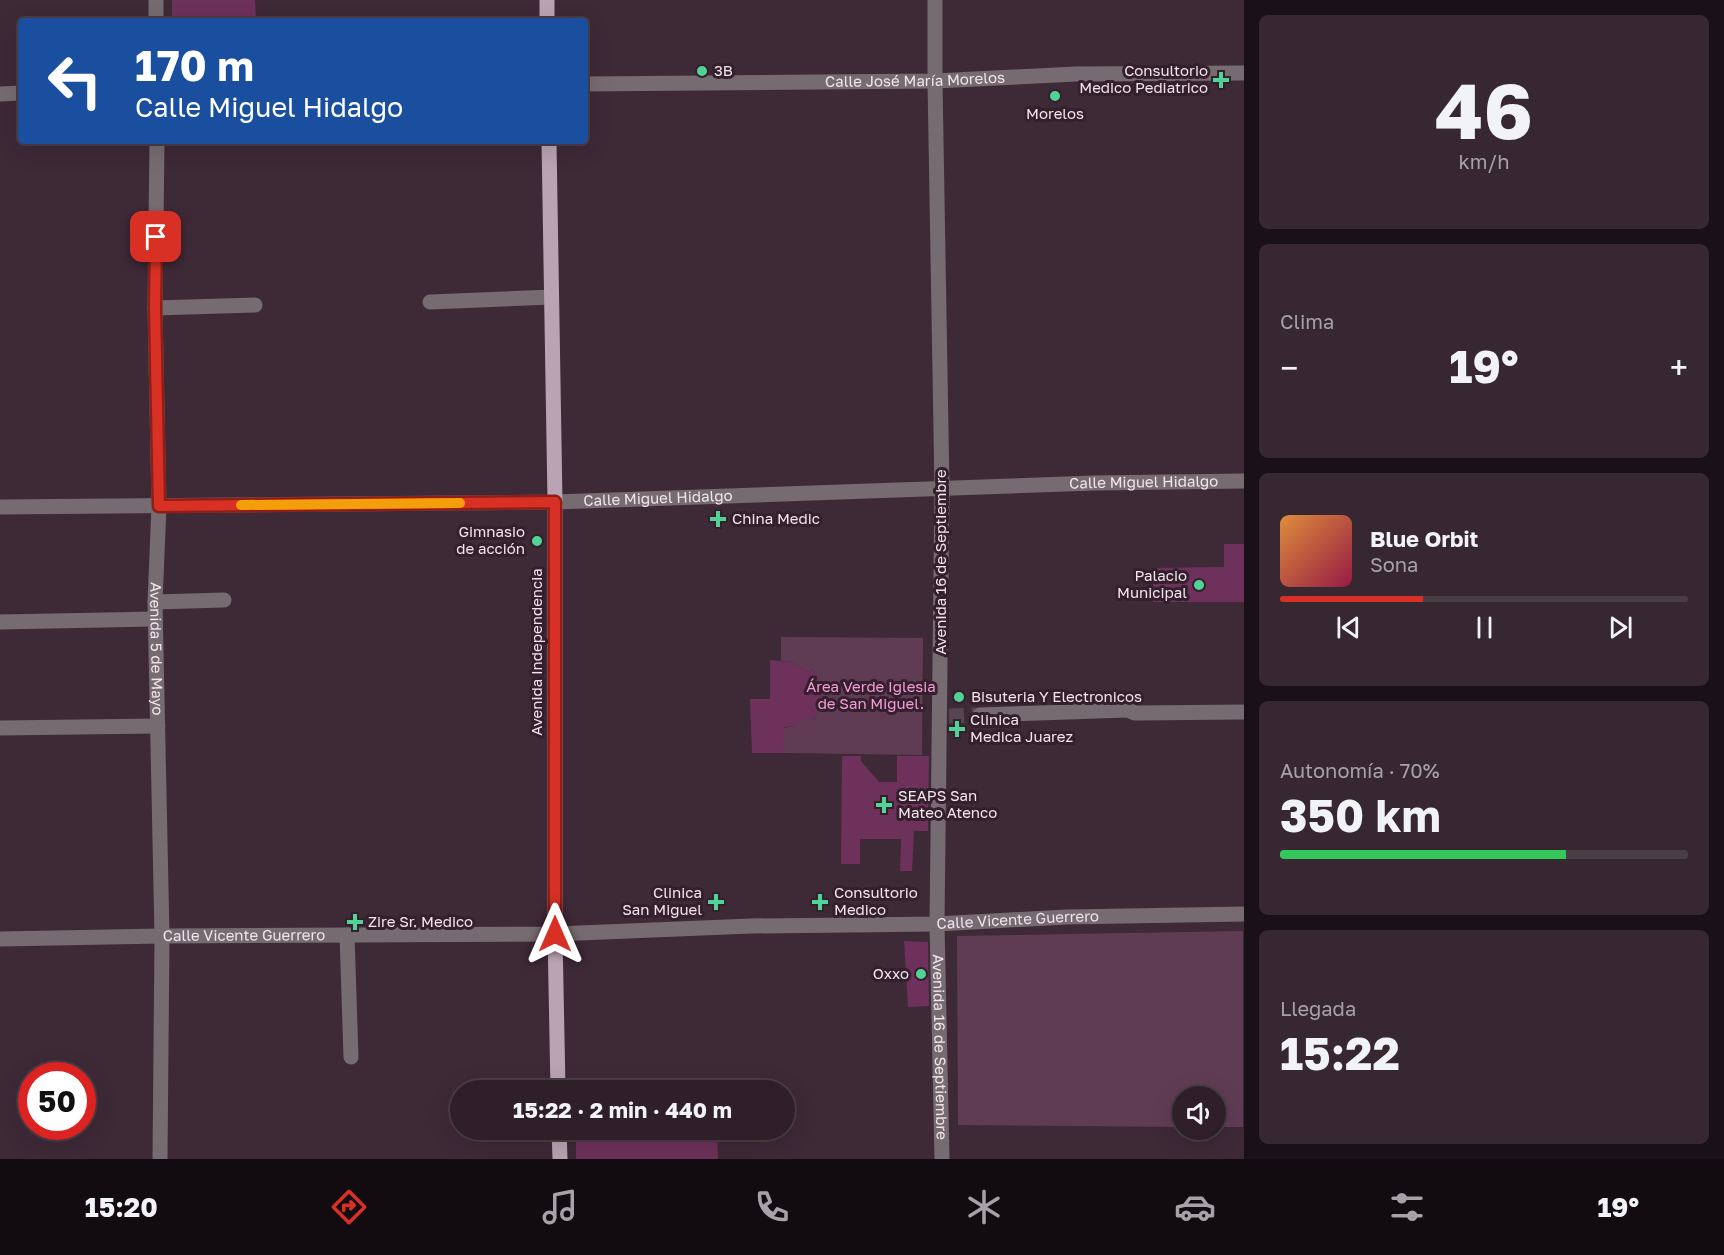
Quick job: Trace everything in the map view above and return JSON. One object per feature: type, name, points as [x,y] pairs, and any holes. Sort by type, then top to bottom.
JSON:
[{"type":"main road","points":[[547,0],[548,18]]},
{"type":"main road","name":"Avenida Independencia","points":[[549,144],[555,502],[555,934],[558,1080]]},
{"type":"main road","points":[[559,1140],[560,1159]]},
{"type":"street","points":[[156,0],[156,18]]},
{"type":"street","name":"Avenida 16 de Septiembre","points":[[935,0],[934,81],[945,716],[937,924],[942,1159]]},
{"type":"street","name":"Calle José María Morelos","points":[[588,84],[934,81],[1077,74],[1244,73]]},
{"type":"street","points":[[0,94],[18,93]]},
{"type":"street","name":"Avenida 5 de Mayo","points":[[157,144],[155,308],[159,506],[155,620],[162,936],[160,1159]]},
{"type":"street","points":[[430,302],[551,297]]},
{"type":"street","points":[[155,308],[255,305]]},
{"type":"street","name":"Calle Miguel Hidalgo","points":[[0,507],[555,502],[1094,483],[1244,481]]},
{"type":"street","points":[[155,602],[224,600]]},
{"type":"street","points":[[0,622],[155,620]]},
{"type":"street","points":[[980,715],[1128,710],[1135,713],[1244,712]]},
{"type":"street","points":[[0,728],[158,726]]},
{"type":"street","name":"Calle Vicente Guerrero","points":[[0,939],[555,934],[751,926],[937,924],[1066,917],[1244,914]]},
{"type":"street","points":[[347,935],[351,1057]]},
{"type":"green space","name":"Área Verde Iglesia de San Miguel.","points":[[781,637],[923,638],[922,755],[784,753],[784,745],[772,745],[783,728],[794,726],[809,716],[814,720],[821,700],[821,688],[813,669],[808,672],[791,662],[781,661]]},
{"type":"green space","points":[[1243,931],[1243,1127],[1226,1127],[1226,1086],[1172,1086],[1172,1127],[958,1125],[957,936]]},
{"type":"building","points":[[172,0],[255,0],[256,18],[172,18]]},
{"type":"building","name":"Palacio Municipal","points":[[1224,544],[1244,544],[1244,602],[1153,602],[1153,568],[1224,567]]},
{"type":"building","points":[[770,660],[791,662],[808,672],[813,669],[820,682],[821,704],[814,720],[810,717],[794,726],[784,727],[784,753],[752,753],[750,699],[770,699]]},
{"type":"building","points":[[842,756],[861,756],[861,761],[879,782],[897,782],[897,756],[929,756],[928,831],[914,831],[912,871],[900,871],[901,839],[860,839],[860,864],[841,864]]},
{"type":"building","name":"Oxxo","points":[[904,941],[928,942],[929,1006],[908,1007]]},
{"type":"building","points":[[576,1140],[717,1140],[718,1159],[576,1159]]},
{"type":"tunnel","points":[[949,716],[980,715]]},
{"type":"slow traffic","points":[[241,505],[460,503]]},
{"type":"place","name":"3B","points":[[702,71]]},
{"type":"place","name":"Consultorio Medico Pediatrico","points":[[1221,80]]},
{"type":"place","name":"Morelos","points":[[1055,96]]},
{"type":"place","name":"China Medic","points":[[718,519]]},
{"type":"place","name":"Gimnasio de acción","points":[[537,541]]},
{"type":"place","name":"Palacio Municipal","points":[[1199,585]]},
{"type":"place","name":"Bisuteria Y Electronicos","points":[[959,697]]},
{"type":"place","name":"Clinica Medica Juarez","points":[[957,729]]},
{"type":"place","name":"SEAPS San Mateo Atenco","points":[[884,805]]},
{"type":"place","name":"Clinica San Miguel","points":[[716,902]]},
{"type":"place","name":"Consultorio Medico","points":[[820,902]]},
{"type":"place","name":"Zire Sr. Medico","points":[[355,922]]},
{"type":"place","name":"Oxxo","points":[[921,974]]},
{"type":"route","points":[[156,237],[159,506],[555,502],[555,934]]}]
